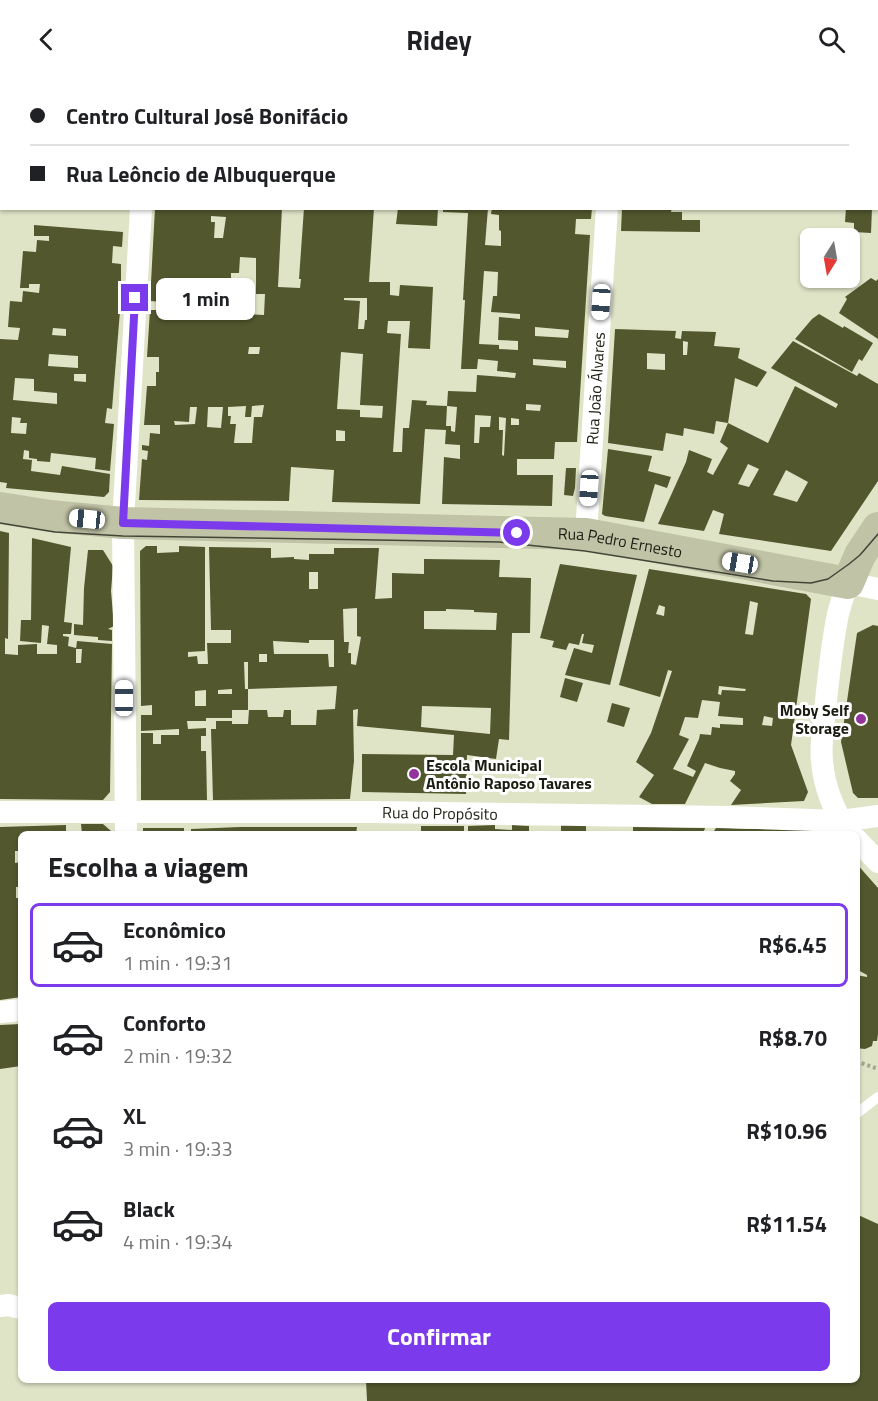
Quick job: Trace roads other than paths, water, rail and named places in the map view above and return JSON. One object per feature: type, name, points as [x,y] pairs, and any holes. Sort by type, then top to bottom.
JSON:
[{"type":"street","points":[[126,823],[123,523],[141,210]]},
{"type":"street","name":"Rua João Álvares","points":[[586,534],[607,210]]},
{"type":"street","name":"Rua Pedro Ernesto","points":[[0,508],[50,516],[123,523],[586,534],[878,589]]},
{"type":"street","points":[[847,827],[825,781],[821,761],[821,742],[838,613],[860,555],[878,528]]},
{"type":"street","name":"Rua do Propósito","points":[[0,812],[126,823],[374,812],[728,817],[847,827],[878,816]]},
{"type":"street","points":[[860,843],[878,862]]},
{"type":"street","points":[[0,1012],[18,1010]]},
{"type":"street","points":[[0,1306],[18,1307]]},
{"type":"lane","points":[[860,1111],[878,1097]]},
{"type":"tram line","points":[[0,523],[55,532],[123,536],[499,542],[585,551],[773,581],[811,583],[828,579],[849,564],[878,534]]},
{"type":"place","name":"Moby Self Storage","points":[[861,719]]},
{"type":"place","name":"Escola Municipal Antônio Raposo Tavares","points":[[414,774]]}]
